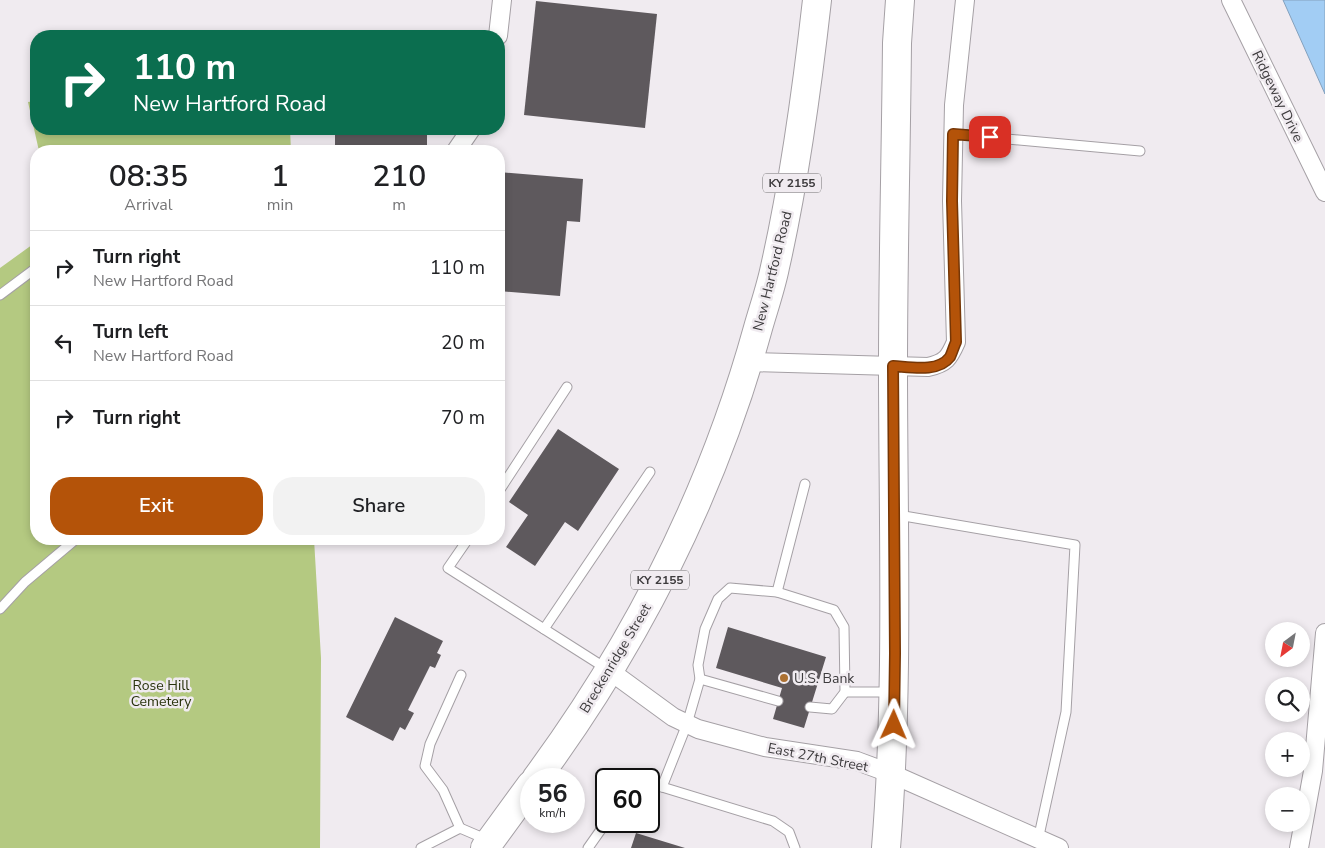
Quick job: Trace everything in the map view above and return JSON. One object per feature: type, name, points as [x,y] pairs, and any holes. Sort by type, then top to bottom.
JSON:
[{"type":"main road","name":"New Hartford Road","points":[[749,362],[775,268],[795,170],[817,0]]},
{"type":"main road","points":[[886,848],[892,774],[894,692],[893,366],[897,43],[900,0]]},
{"type":"main road","name":"Breckenridge Street","points":[[544,768],[610,671],[647,606],[692,513],[724,433],[749,362]]},
{"type":"main road","points":[[487,844],[520,800]]},
{"type":"street","points":[[499,30],[502,0]]},
{"type":"street","points":[[749,362],[928,367],[940,365],[949,357],[956,342],[952,201],[953,134],[954,105],[965,0]]},
{"type":"street","name":"Ridgeway Drive","points":[[1231,0],[1325,192]]},
{"type":"street","points":[[1298,848],[1313,771],[1325,633]]},
{"type":"street","name":"East 27th Street","points":[[610,671],[673,717],[698,730],[765,747],[856,762],[892,774],[1059,848]]},
{"type":"lane","points":[[953,134],[1140,151]]},
{"type":"lane","points":[[0,295],[30,272]]},
{"type":"lane","points":[[505,482],[567,387]]},
{"type":"lane","points":[[544,630],[650,472]]},
{"type":"lane","points":[[777,592],[805,484]]},
{"type":"lane","points":[[894,514],[1075,545],[1066,712],[1038,840]]},
{"type":"lane","points":[[0,609],[25,582],[69,545]]},
{"type":"lane","points":[[464,545],[448,568],[610,671]]},
{"type":"lane","points":[[795,848],[789,832],[773,821],[662,787],[687,724],[700,679],[698,665],[705,629],[718,599],[730,588],[777,592],[834,610],[844,627],[845,692],[832,709],[810,707]]},
{"type":"lane","points":[[461,675],[430,744],[425,766],[442,790],[460,828],[487,844]]},
{"type":"lane","points":[[700,679],[778,702]]},
{"type":"lane","points":[[845,692],[894,692]]},
{"type":"lane","points":[[421,848],[460,828]]},
{"type":"lane","points":[[588,848],[599,833]]},
{"type":"green space","points":[[35,135],[290,135],[291,145],[38,145]]},
{"type":"green space","name":"Rose Hill Cemetery","points":[[30,246],[30,545],[314,545],[321,658],[320,848],[0,848],[0,268]]},
{"type":"water","points":[[1283,0],[1325,0],[1325,94]]},
{"type":"building","points":[[536,1],[657,14],[645,128],[524,115]]},
{"type":"building","points":[[335,135],[427,135],[427,145],[335,145]]},
{"type":"building","points":[[505,172],[583,179],[580,222],[567,221],[560,296],[505,291]]},
{"type":"building","points":[[558,429],[619,469],[578,531],[565,522],[535,566],[506,547],[528,515],[509,502]]},
{"type":"building","points":[[395,617],[443,641],[437,653],[441,655],[435,668],[430,666],[408,710],[414,713],[405,730],[400,727],[393,741],[346,717]]},
{"type":"building","name":"U.S. Bank","points":[[728,627],[826,657],[804,728],[773,719],[782,688],[716,668]]},
{"type":"building","points":[[636,833],[685,848],[631,848]]},
{"type":"place","name":"U.S. Bank","points":[[784,678]]},
{"type":"route","points":[[894,725],[893,366],[928,367],[940,365],[949,357],[956,342],[952,201],[953,134],[990,137]]}]
